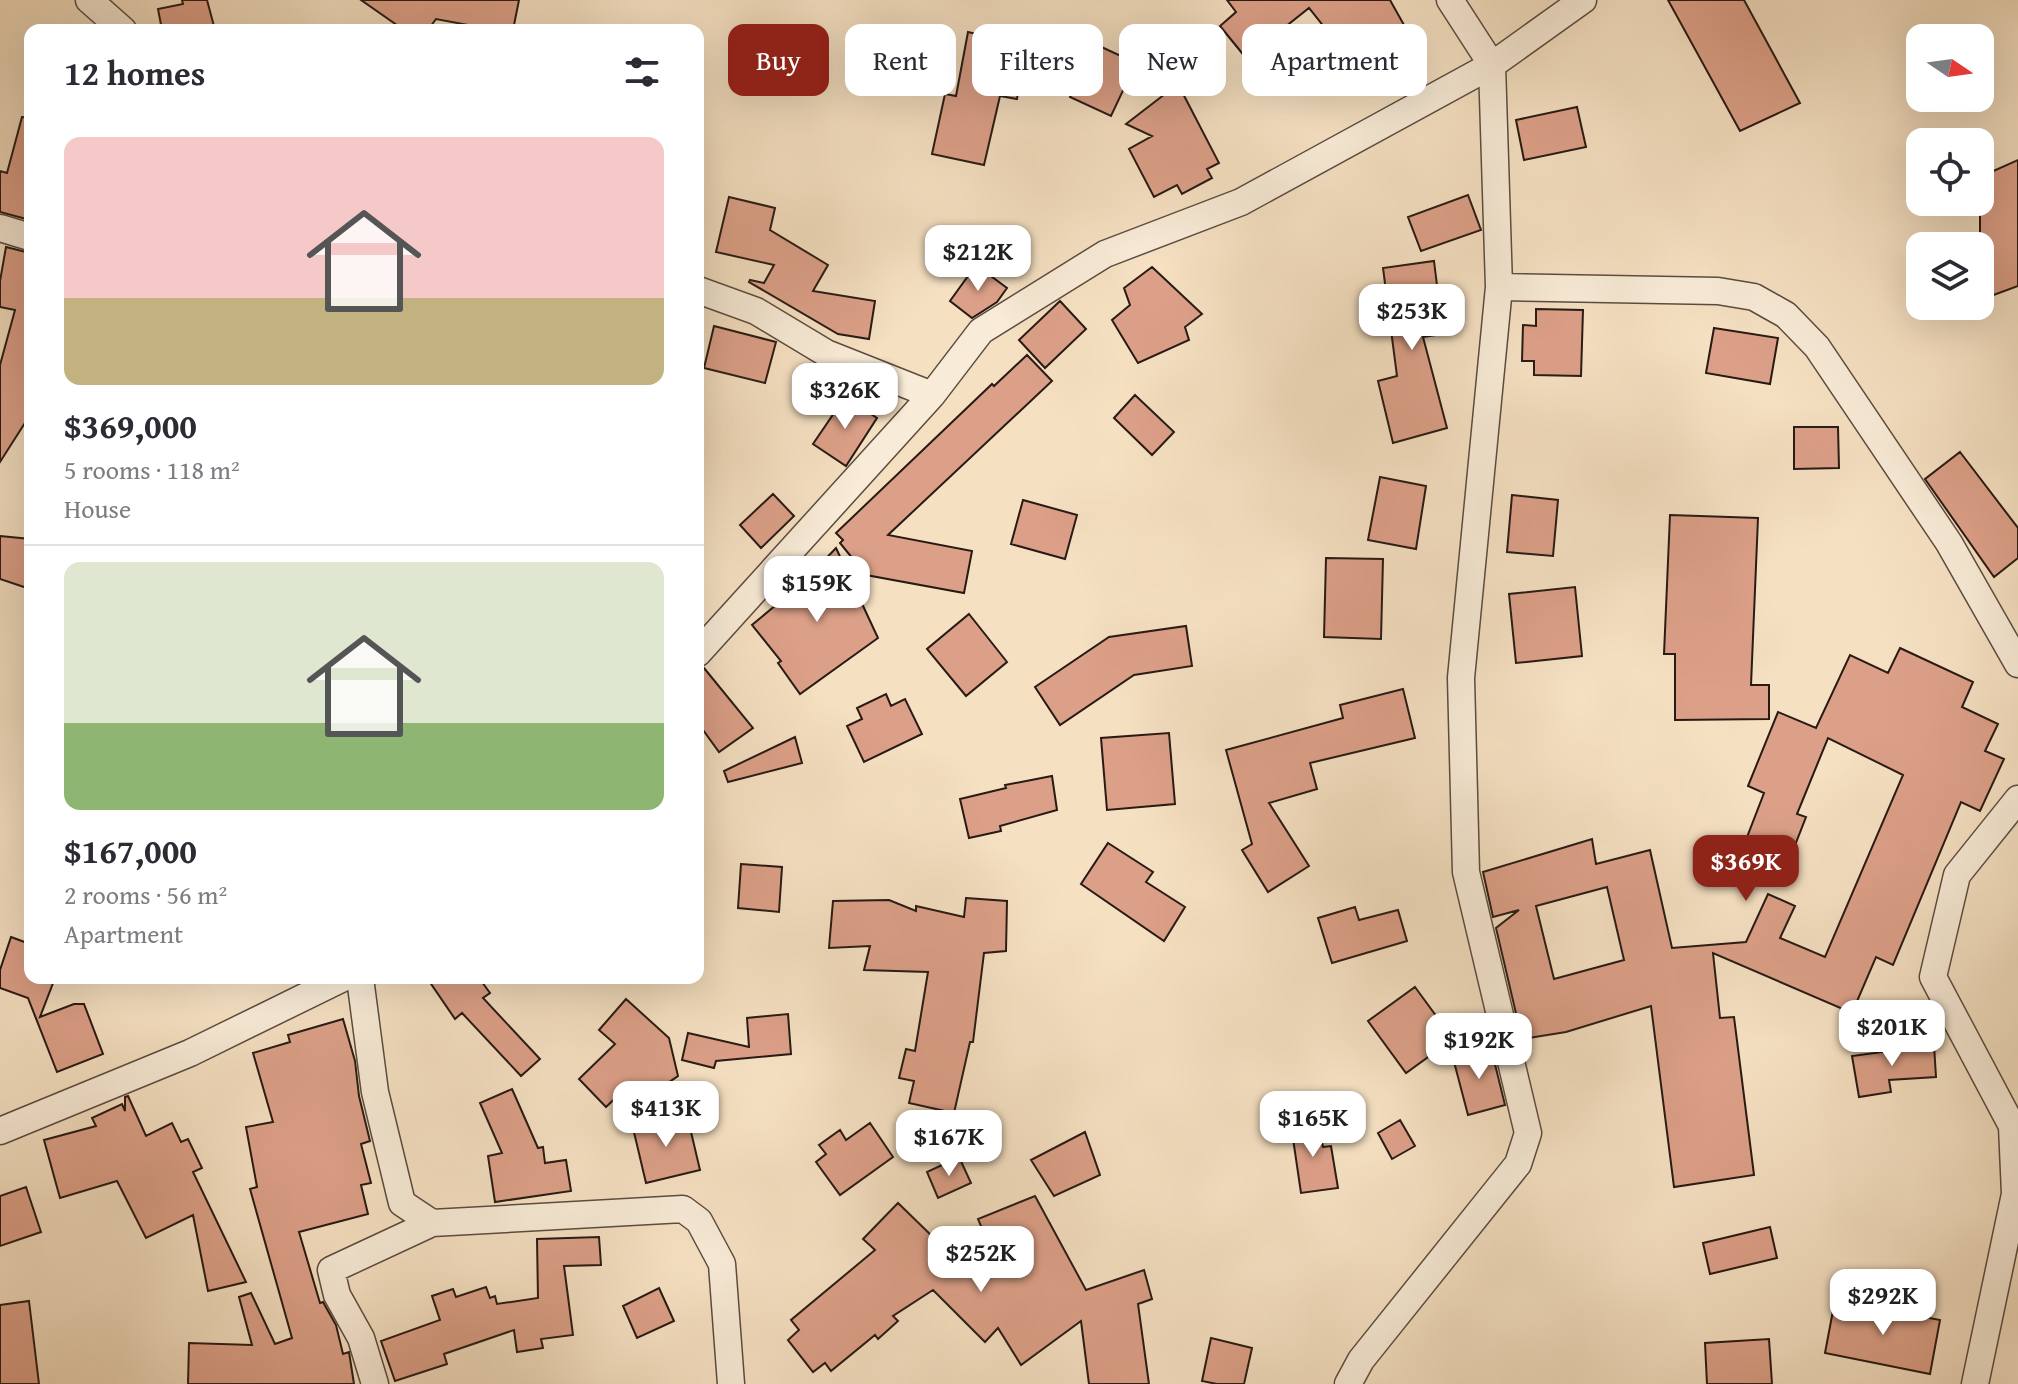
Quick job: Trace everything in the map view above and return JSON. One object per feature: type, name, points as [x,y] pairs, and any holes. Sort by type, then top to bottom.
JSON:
[{"type":"street","points":[[89,0],[116,24]]},
{"type":"street","points":[[1348,1384],[1361,1360],[1518,1164],[1528,1133],[1466,872],[1461,678],[1499,287],[1492,65],[1450,0]]},
{"type":"street","points":[[704,646],[932,395],[981,331],[1105,254],[1241,202],[1492,65],[1583,0]]},
{"type":"street","points":[[0,228],[24,235]]},
{"type":"street","points":[[1499,287],[1718,291],[1754,297],[1786,315],[1817,347],[1949,543],[2018,664]]},
{"type":"street","points":[[704,292],[756,311],[826,353],[932,395]]},
{"type":"street","points":[[1975,1384],[2016,1194],[2012,1126],[1933,977],[1957,875],[2018,799]]},
{"type":"street","points":[[0,1131],[190,1053],[331,984]]},
{"type":"street","points":[[361,984],[375,1092],[402,1203],[432,1223]]},
{"type":"street","points":[[375,1384],[361,1338],[337,1295],[331,1270],[432,1223],[683,1209],[699,1221],[722,1264],[731,1384]]},
{"type":"building","points":[[182,0],[207,0],[213,24],[161,24],[158,9],[183,4]]},
{"type":"building","points":[[361,0],[519,0],[514,24],[463,24],[436,19],[432,24],[395,24]]},
{"type":"building","points":[[1227,0],[1390,0],[1403,24],[1322,24],[1309,8],[1289,24],[1242,24],[1242,53],[1226,33],[1226,24],[1222,24],[1236,12]]},
{"type":"building","points":[[1668,0],[1744,0],[1800,103],[1740,131]]},
{"type":"building","points":[[968,32],[972,33],[972,96],[1000,96],[984,165],[932,154],[945,96],[956,96]]},
{"type":"building","points":[[1103,48],[1119,55],[1120,96],[1111,116],[1070,97],[1103,96]]},
{"type":"building","points":[[1162,96],[1184,96],[1219,163],[1207,169],[1212,178],[1182,194],[1177,185],[1154,197],[1129,149],[1152,136],[1126,124]]},
{"type":"building","points":[[1577,107],[1586,147],[1524,160],[1516,120]]},
{"type":"building","points":[[24,117],[24,218],[0,212],[0,171],[7,173]]},
{"type":"building","points":[[2018,160],[2018,286],[1994,295],[1994,232],[1980,232],[1980,216],[1994,216],[1994,171]]},
{"type":"building","points":[[1468,195],[1481,230],[1421,251],[1408,217]]},
{"type":"building","points":[[729,197],[775,208],[770,230],[828,265],[813,291],[875,301],[869,339],[838,334],[749,282],[764,283],[774,265],[716,252]]},
{"type":"building","points":[[6,247],[24,252],[24,424],[0,462],[0,365],[15,310],[0,307],[0,281]]},
{"type":"building","points":[[1434,261],[1443,334],[1423,337],[1447,428],[1393,443],[1378,381],[1397,376],[1383,268]]},
{"type":"building","points":[[976,265],[1007,288],[997,302],[972,318],[950,301]]},
{"type":"building","points":[[1152,267],[1202,314],[1185,327],[1189,340],[1138,363],[1112,320],[1130,305],[1124,288]]},
{"type":"building","points":[[1060,301],[1086,329],[1045,368],[1019,340]]},
{"type":"building","points":[[1536,309],[1583,310],[1581,376],[1534,375],[1534,361],[1522,361],[1523,325],[1536,326]]},
{"type":"building","points":[[714,326],[776,342],[765,383],[704,368]]},
{"type":"building","points":[[1714,328],[1778,338],[1770,384],[1706,373]]},
{"type":"building","points":[[1027,355],[1052,381],[888,535],[972,551],[964,593],[866,575],[840,543],[843,540],[836,533],[992,384],[994,386]]},
{"type":"building","points":[[1135,395],[1174,432],[1152,455],[1114,418]]},
{"type":"building","points":[[845,397],[877,418],[846,466],[813,444]]},
{"type":"building","points":[[1794,427],[1838,427],[1839,468],[1794,469]]},
{"type":"building","points":[[1960,452],[2018,528],[2018,558],[1994,577],[1925,479]]},
{"type":"building","points":[[1380,477],[1426,486],[1416,549],[1368,540]]},
{"type":"building","points":[[773,494],[794,516],[761,548],[740,525]]},
{"type":"building","points":[[1512,495],[1558,500],[1553,556],[1507,552]]},
{"type":"building","points":[[1023,500],[1077,515],[1065,559],[1011,544]]},
{"type":"building","points":[[1670,515],[1758,518],[1751,685],[1769,685],[1769,719],[1675,720],[1675,654],[1664,654]]},
{"type":"building","points":[[0,536],[24,538],[24,587],[0,579]]},
{"type":"building","points":[[836,548],[878,638],[800,694],[778,663],[781,661],[752,625],[776,605],[770,598],[789,583],[795,591]]},
{"type":"building","points":[[1326,558],[1383,559],[1381,639],[1324,637]]},
{"type":"building","points":[[1575,587],[1582,656],[1516,663],[1509,594]]},
{"type":"building","points":[[969,614],[1007,662],[966,696],[927,649]]},
{"type":"building","points":[[1186,626],[1192,666],[1134,675],[1060,725],[1035,687],[1109,637]]},
{"type":"building","points":[[1900,648],[1973,682],[1962,707],[1998,724],[1985,751],[2004,759],[1980,811],[1961,802],[1893,965],[1876,957],[1852,1013],[1713,953],[1720,1018],[1734,1017],[1754,1175],[1674,1187],[1651,1006],[1566,1032],[1522,1039],[1496,928],[1519,910],[1493,917],[1483,872],[1592,839],[1596,864],[1650,850],[1672,948],[1746,942],[1768,894],[1795,906],[1780,938],[1825,957],[1903,775],[1828,738],[1797,814],[1806,817],[1788,863],[1744,845],[1764,793],[1748,786],[1778,712],[1816,728],[1850,655],[1888,673]],"holes":[[[1607,887],[1624,960],[1554,979],[1536,906]]]},
{"type":"building","points":[[704,668],[753,728],[719,752],[704,731]]},
{"type":"building","points":[[1403,689],[1415,738],[1310,763],[1317,789],[1269,803],[1309,866],[1268,892],[1242,850],[1252,844],[1226,750],[1343,718],[1340,705]]},
{"type":"building","points":[[886,694],[891,706],[905,699],[922,734],[864,762],[847,726],[862,719],[857,708]]},
{"type":"building","points":[[1169,733],[1175,804],[1107,810],[1101,738]]},
{"type":"building","points":[[795,737],[802,763],[728,782],[724,771]]},
{"type":"building","points":[[1052,776],[1057,810],[1000,826],[1001,831],[969,838],[960,799],[1006,788],[1005,785]]},
{"type":"building","points":[[1108,843],[1153,872],[1146,882],[1185,907],[1164,941],[1081,884]]},
{"type":"building","points":[[741,864],[782,867],[779,912],[738,908]]},
{"type":"building","points":[[966,898],[1007,901],[1006,951],[984,953],[973,1042],[970,1042],[954,1113],[909,1103],[914,1081],[899,1078],[906,1049],[915,1051],[928,972],[864,970],[870,946],[829,948],[833,901],[889,900],[916,911],[916,906],[964,917]]},
{"type":"building","points":[[1355,907],[1359,920],[1398,910],[1407,941],[1332,963],[1318,918]]},
{"type":"building","points":[[11,937],[24,942],[24,984],[53,984],[40,1017],[74,1004],[84,1004],[103,1054],[57,1072],[28,998],[0,988],[0,970]]},
{"type":"building","points":[[431,984],[483,984],[490,993],[483,998],[540,1059],[521,1076],[462,1013],[455,1019]]},
{"type":"building","points":[[1415,987],[1453,1039],[1406,1073],[1368,1021]]},
{"type":"building","points":[[626,999],[669,1038],[678,1076],[628,1110],[624,1090],[606,1107],[579,1079],[615,1044],[599,1030]]},
{"type":"building","points":[[788,1014],[791,1054],[716,1061],[714,1068],[682,1060],[688,1033],[749,1047],[747,1018]]},
{"type":"building","points":[[343,1019],[355,1061],[359,1096],[370,1141],[361,1144],[371,1183],[361,1185],[368,1214],[299,1232],[320,1303],[323,1302],[336,1325],[343,1354],[349,1352],[354,1384],[188,1384],[189,1343],[252,1345],[239,1297],[251,1293],[275,1344],[292,1338],[250,1189],[257,1187],[246,1127],[273,1122],[253,1053],[290,1042],[288,1035]]},
{"type":"building","points":[[1934,1045],[1936,1077],[1889,1080],[1891,1092],[1859,1097],[1852,1056]]},
{"type":"building","points":[[1491,1048],[1505,1105],[1468,1115],[1453,1058]]},
{"type":"building","points":[[512,1089],[538,1148],[543,1147],[545,1163],[566,1160],[571,1191],[495,1202],[488,1156],[502,1153],[480,1103]]},
{"type":"building","points":[[128,1096],[146,1136],[172,1123],[181,1142],[188,1139],[202,1168],[193,1172],[246,1282],[208,1291],[193,1215],[146,1238],[117,1181],[60,1198],[44,1140],[96,1126],[92,1118],[122,1104],[125,1111],[125,1097]]},
{"type":"building","points":[[687,1115],[700,1170],[646,1183],[633,1128]]},
{"type":"building","points":[[1317,1119],[1323,1147],[1331,1146],[1338,1188],[1301,1193],[1291,1125]]},
{"type":"building","points":[[1400,1120],[1415,1146],[1392,1159],[1378,1133]]},
{"type":"building","points":[[870,1123],[893,1157],[840,1195],[816,1162],[826,1154],[819,1145],[840,1130],[846,1140]]},
{"type":"building","points":[[1085,1132],[1100,1175],[1054,1196],[1031,1160]]},
{"type":"building","points":[[959,1157],[971,1183],[938,1198],[927,1172]]},
{"type":"building","points":[[26,1187],[41,1232],[0,1246],[0,1196]]},
{"type":"building","points":[[1035,1196],[1086,1290],[1144,1270],[1152,1299],[1138,1304],[1149,1384],[1089,1384],[1081,1321],[1021,1365],[998,1328],[985,1342],[933,1290],[893,1316],[898,1321],[878,1339],[875,1335],[831,1371],[825,1363],[813,1372],[788,1340],[799,1330],[791,1320],[875,1250],[863,1239],[898,1203],[971,1274],[957,1241],[981,1226],[978,1219]]},
{"type":"building","points":[[1770,1227],[1777,1258],[1710,1274],[1703,1243]]},
{"type":"building","points":[[599,1237],[601,1265],[564,1266],[573,1335],[541,1339],[543,1348],[517,1352],[514,1330],[444,1354],[447,1364],[395,1381],[381,1341],[440,1320],[432,1296],[453,1289],[456,1297],[486,1287],[490,1298],[495,1296],[497,1304],[538,1298],[537,1239]]},
{"type":"building","points":[[659,1288],[674,1321],[637,1338],[623,1306]]},
{"type":"building","points":[[1835,1300],[1940,1320],[1930,1374],[1825,1353]]},
{"type":"building","points":[[29,1301],[39,1384],[0,1384],[0,1305]]},
{"type":"building","points":[[1211,1338],[1252,1348],[1244,1384],[1202,1381]]},
{"type":"building","points":[[1769,1339],[1772,1384],[1707,1384],[1705,1343]]}]
